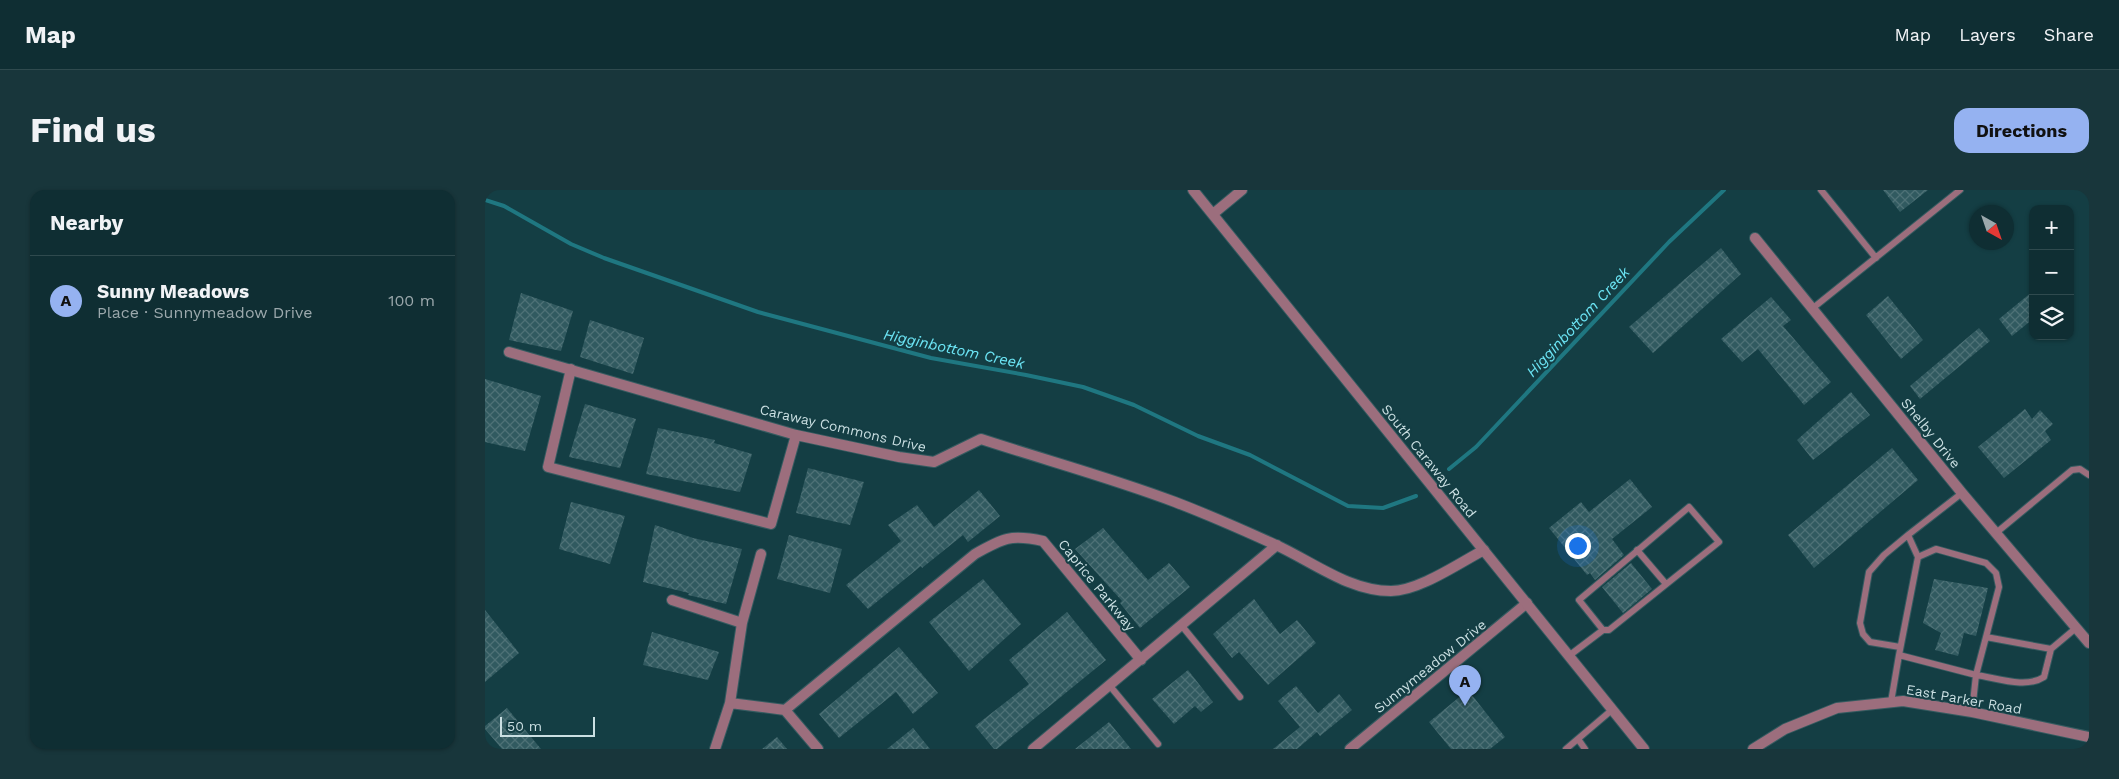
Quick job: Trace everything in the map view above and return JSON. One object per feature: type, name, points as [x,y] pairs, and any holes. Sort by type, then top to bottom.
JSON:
[{"type":"street","name":"South Caraway Road","points":[[1193,190],[1644,749]]},
{"type":"street","points":[[1213,214],[1242,190]]},
{"type":"street","name":"Shelby Drive","points":[[1755,238],[1962,493],[2089,643]]},
{"type":"street","name":"Caraway Commons Drive","points":[[509,352],[796,434],[934,462],[981,440],[1175,502],[1277,545]]},
{"type":"street","points":[[571,370],[548,467],[771,524],[796,434]]},
{"type":"street","name":"Caprice Parkway","points":[[785,710],[975,554],[1000,540],[1025,537],[1043,541],[1141,660]]},
{"type":"street","points":[[1033,749],[1277,545],[1344,580],[1363,587],[1391,591],[1419,584],[1484,550]]},
{"type":"street","points":[[715,749],[730,703],[742,622],[761,554]]},
{"type":"street","points":[[672,600],[742,622]]},
{"type":"street","name":"Sunnymeadow Drive","points":[[1350,749],[1527,604]]},
{"type":"street","name":"East Parker Road","points":[[1753,749],[1785,729],[1837,708],[1903,701],[1972,712],[2089,737]]},
{"type":"street","points":[[730,703],[785,710],[818,749]]},
{"type":"lane","points":[[1821,190],[1877,258]]},
{"type":"lane","points":[[1813,308],[1961,190]]},
{"type":"lane","points":[[1996,533],[2072,470],[2080,469],[2089,475]]},
{"type":"lane","points":[[1900,647],[1870,642],[1863,634],[1860,623],[1869,572],[1884,555],[1962,493]]},
{"type":"lane","points":[[1570,656],[1603,630],[1609,630],[1719,542],[1689,507],[1579,600],[1603,630]]},
{"type":"lane","points":[[1891,702],[1918,558],[1908,535]]},
{"type":"lane","points":[[1918,558],[1936,549],[1986,563],[1996,573],[1999,587],[1976,675],[1972,712]]},
{"type":"lane","points":[[1637,550],[1666,584]]},
{"type":"lane","points":[[1182,626],[1240,697]]},
{"type":"lane","points":[[1899,655],[1976,675],[2028,683],[2044,677],[2051,649],[2076,628]]},
{"type":"lane","points":[[1986,637],[2051,649]]},
{"type":"lane","points":[[1109,686],[1158,744]]},
{"type":"lane","points":[[1566,749],[1613,709]]},
{"type":"lane","points":[[1578,739],[1585,749]]},
{"type":"building","points":[[1883,190],[1928,190],[1900,212]]},
{"type":"building","points":[[1721,248],[1741,274],[1653,353],[1629,327]]},
{"type":"building","points":[[521,293],[573,311],[561,351],[509,340]]},
{"type":"building","points":[[2029,294],[2029,322],[2012,336],[1999,319]]},
{"type":"building","points":[[1888,296],[1923,340],[1901,359],[1866,315]]},
{"type":"building","points":[[1771,297],[1791,320],[1783,326],[1831,382],[1804,405],[1758,349],[1742,362],[1721,339]]},
{"type":"building","points":[[590,320],[644,338],[633,374],[580,357]]},
{"type":"building","points":[[1979,328],[1990,341],[1920,399],[1910,386]]},
{"type":"building","points":[[485,379],[541,396],[525,451],[485,442]]},
{"type":"building","points":[[1851,392],[1870,415],[1813,460],[1797,440]]},
{"type":"building","points":[[585,404],[636,419],[620,468],[569,457]]},
{"type":"building","points":[[2025,409],[2032,419],[2040,410],[2053,424],[2045,431],[2051,440],[2004,478],[1978,447]]},
{"type":"building","points":[[658,428],[715,440],[714,443],[752,454],[740,492],[646,474]]},
{"type":"building","points":[[1892,448],[1918,480],[1814,568],[1788,535]]},
{"type":"building","points":[[808,468],[864,482],[850,525],[796,513]]},
{"type":"building","points":[[1630,479],[1652,507],[1612,539],[1624,555],[1595,580],[1590,573],[1587,575],[1549,528],[1581,502],[1589,512]]},
{"type":"building","points":[[979,490],[1000,516],[968,542],[963,535],[868,609],[846,585],[901,541],[888,525],[917,505],[934,527]]},
{"type":"building","points":[[571,502],[625,516],[610,564],[559,549]]},
{"type":"building","points":[[655,525],[693,538],[742,549],[726,604],[643,582]]},
{"type":"building","points":[[1103,528],[1148,580],[1169,563],[1190,587],[1140,628],[1120,603],[1122,601],[1075,549]]},
{"type":"building","points":[[789,535],[842,549],[830,593],[777,579]]},
{"type":"building","points":[[1631,563],[1652,589],[1623,613],[1602,587]]},
{"type":"building","points":[[983,579],[1021,624],[969,671],[929,622]]},
{"type":"building","points":[[1934,579],[1988,588],[1976,636],[1964,633],[1958,656],[1935,650],[1941,633],[1923,623]]},
{"type":"building","points":[[1254,599],[1280,634],[1297,620],[1316,643],[1268,685],[1239,652],[1232,658],[1213,634]]},
{"type":"building","points":[[485,610],[519,653],[485,682]]},
{"type":"building","points":[[1067,612],[1106,660],[997,749],[994,749],[975,726],[1029,684],[1009,660]]},
{"type":"building","points":[[652,632],[719,652],[708,680],[643,665]]},
{"type":"building","points":[[899,647],[938,693],[913,714],[896,692],[839,738],[819,714]]},
{"type":"building","points":[[1188,670],[1213,702],[1201,712],[1195,706],[1174,724],[1152,699]]},
{"type":"building","points":[[1296,686],[1318,713],[1339,694],[1352,710],[1320,736],[1317,732],[1297,749],[1273,749],[1300,727],[1278,701]]},
{"type":"building","points":[[1468,690],[1505,737],[1490,749],[1451,749],[1429,722]]},
{"type":"building","points":[[507,708],[541,749],[502,749],[485,729],[485,726]]},
{"type":"building","points":[[1109,722],[1131,749],[1075,749]]},
{"type":"building","points":[[913,728],[930,749],[887,749]]},
{"type":"building","points":[[777,737],[787,749],[762,749]]},
{"type":"waterway","name":"Higginbottom Creek","points":[[1449,469],[1476,447],[1669,242],[1724,190]]},
{"type":"waterway","name":"Higginbottom Creek","points":[[485,200],[504,206],[571,244],[604,258],[758,312],[931,358],[1083,387],[1134,405],[1198,436],[1250,455],[1348,506],[1383,508],[1416,496]]},
{"type":"place","name":"Sunny Meadows","points":[[1465,706]]}]
